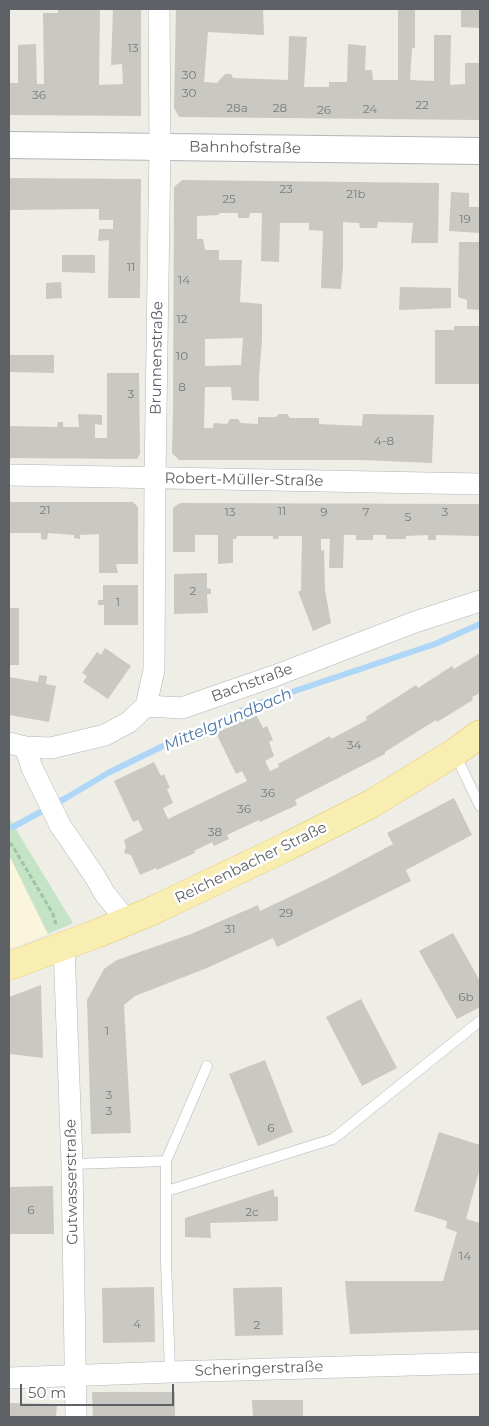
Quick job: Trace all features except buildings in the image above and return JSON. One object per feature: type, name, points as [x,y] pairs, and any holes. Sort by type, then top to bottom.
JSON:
[{"type":"main road","name":"Reichenbacher Straße","points":[[9,966],[127,922],[286,847],[371,804],[454,753],[480,734]]},
{"type":"street","name":"Brunnenstraße","points":[[146,706],[154,670],[160,147],[159,9]]},
{"type":"street","name":"Bahnhofstraße","points":[[9,145],[480,151]]},
{"type":"street","name":"Robert-Müller-Straße","points":[[9,474],[480,484]]},
{"type":"street","name":"Bachstraße","points":[[146,706],[182,708],[277,675],[415,622],[480,601]]},
{"type":"street","points":[[17,745],[51,748],[105,735],[129,722],[146,706]]},
{"type":"street","points":[[17,745],[60,825],[105,894],[127,922]]},
{"type":"street","name":"Gutwasserstraße","points":[[64,946],[72,1164],[76,1417]]},
{"type":"street","name":"Scheringerstraße","points":[[9,1378],[480,1363]]},
{"type":"lane","points":[[454,753],[480,806]]},
{"type":"lane","points":[[167,1191],[333,1139],[480,1020]]},
{"type":"lane","points":[[170,1372],[166,1262],[166,1161],[207,1066]]},
{"type":"lane","points":[[72,1164],[166,1161]]},
{"type":"path","points":[[9,843],[53,914],[64,946]]},
{"type":"shaded area","points":[[9,855],[48,934],[9,949]]},
{"type":"green space","points":[[9,818],[73,923],[48,934],[9,855]]},
{"type":"waterway","name":"Mittelgrundbach","points":[[13,827],[108,773],[259,703],[435,644],[480,624]]}]
